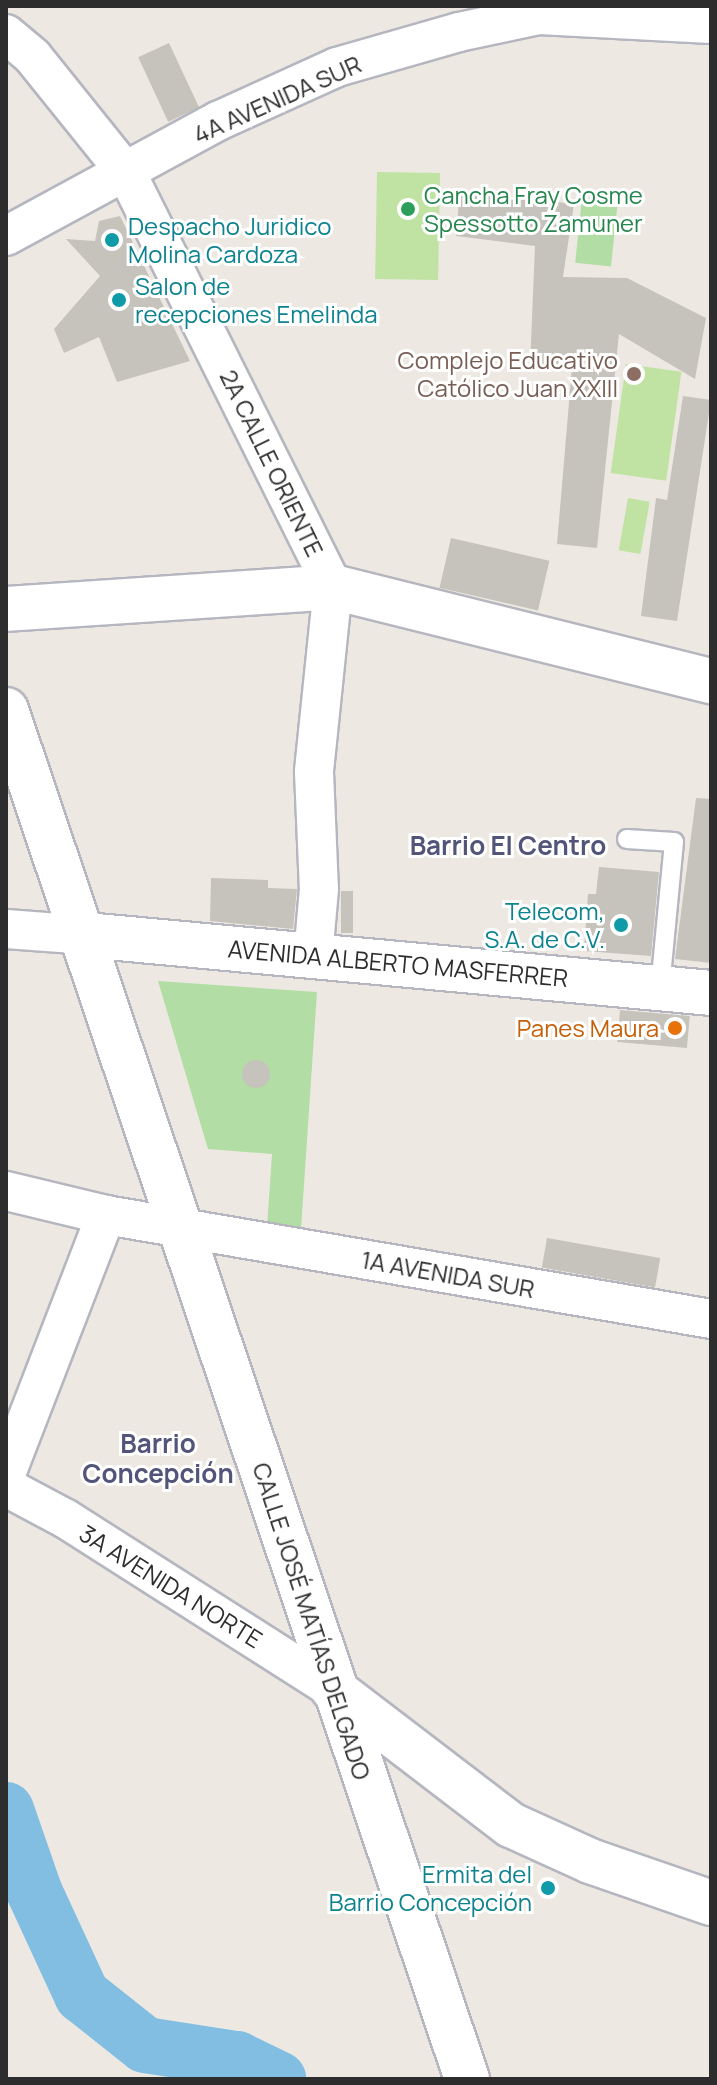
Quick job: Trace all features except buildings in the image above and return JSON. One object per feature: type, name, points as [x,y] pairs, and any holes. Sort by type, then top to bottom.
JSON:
[{"type":"main road","points":[[6,609],[333,587],[711,681]]},
{"type":"main road","name":"CALLE JOSÉ MATÍAS DELGADO","points":[[6,710],[86,935],[333,1689],[467,2079]]},
{"type":"main road","name":"AVENIDA ALBERTO MASFERRER","points":[[86,935],[711,993]]},
{"type":"main road","points":[[333,1689],[511,1825],[590,1861],[711,1903]]},
{"type":"street","name":"4A AVENIDA SUR","points":[[6,236],[127,174],[218,121],[337,67],[539,11],[627,12],[711,24]]},
{"type":"street","name":"2A CALLE ORIENTE","points":[[6,34],[33,57],[127,174],[333,587],[314,772],[319,889],[313,956]]},
{"type":"street","points":[[6,929],[86,935]]},
{"type":"street","name":"1A AVENIDA SUR","points":[[6,1191],[106,1215],[711,1319]]},
{"type":"street","points":[[6,1474],[106,1215]]},
{"type":"street","name":"3A AVENIDA NORTE","points":[[6,1487],[66,1519],[333,1689]]},
{"type":"lane","points":[[627,839],[674,842],[660,988]]},
{"type":"green space","name":"Cancha Fray Cosme Spessotto Zamuner","points":[[377,172],[440,173],[438,280],[375,279]]},
{"type":"green space","points":[[582,198],[618,202],[611,266],[575,263]]},
{"type":"green space","points":[[626,364],[681,372],[666,481],[611,473]]},
{"type":"green space","points":[[628,498],[650,502],[640,554],[619,550]]},
{"type":"green space","points":[[158,981],[317,992],[301,1229],[267,1227],[272,1154],[208,1149]]},
{"type":"waterway","points":[[6,1810],[34,1891],[82,1995],[145,2045],[237,2059],[278,2079]]},
{"type":"place","name":"Cancha Fray Cosme Spessotto Zamuner","points":[[408,209]]},
{"type":"place","name":"Despacho Juridico Molina Cardoza","points":[[112,240]]},
{"type":"place","name":"Salon de recepciones Emelinda","points":[[119,300]]},
{"type":"place","name":"Complejo Educativo Católico Juan XXIII","points":[[634,374]]},
{"type":"place","name":"Telecom, S.A. de C.V.","points":[[621,925]]},
{"type":"place","name":"Panes Maura","points":[[675,1028]]},
{"type":"place","name":"Ermita del Barrio Concepción","points":[[548,1888]]},
{"type":"district","name":"Barrio El Centro","points":[[508,846]]},
{"type":"district","name":"Barrio Concepción","points":[[158,1459]]}]
